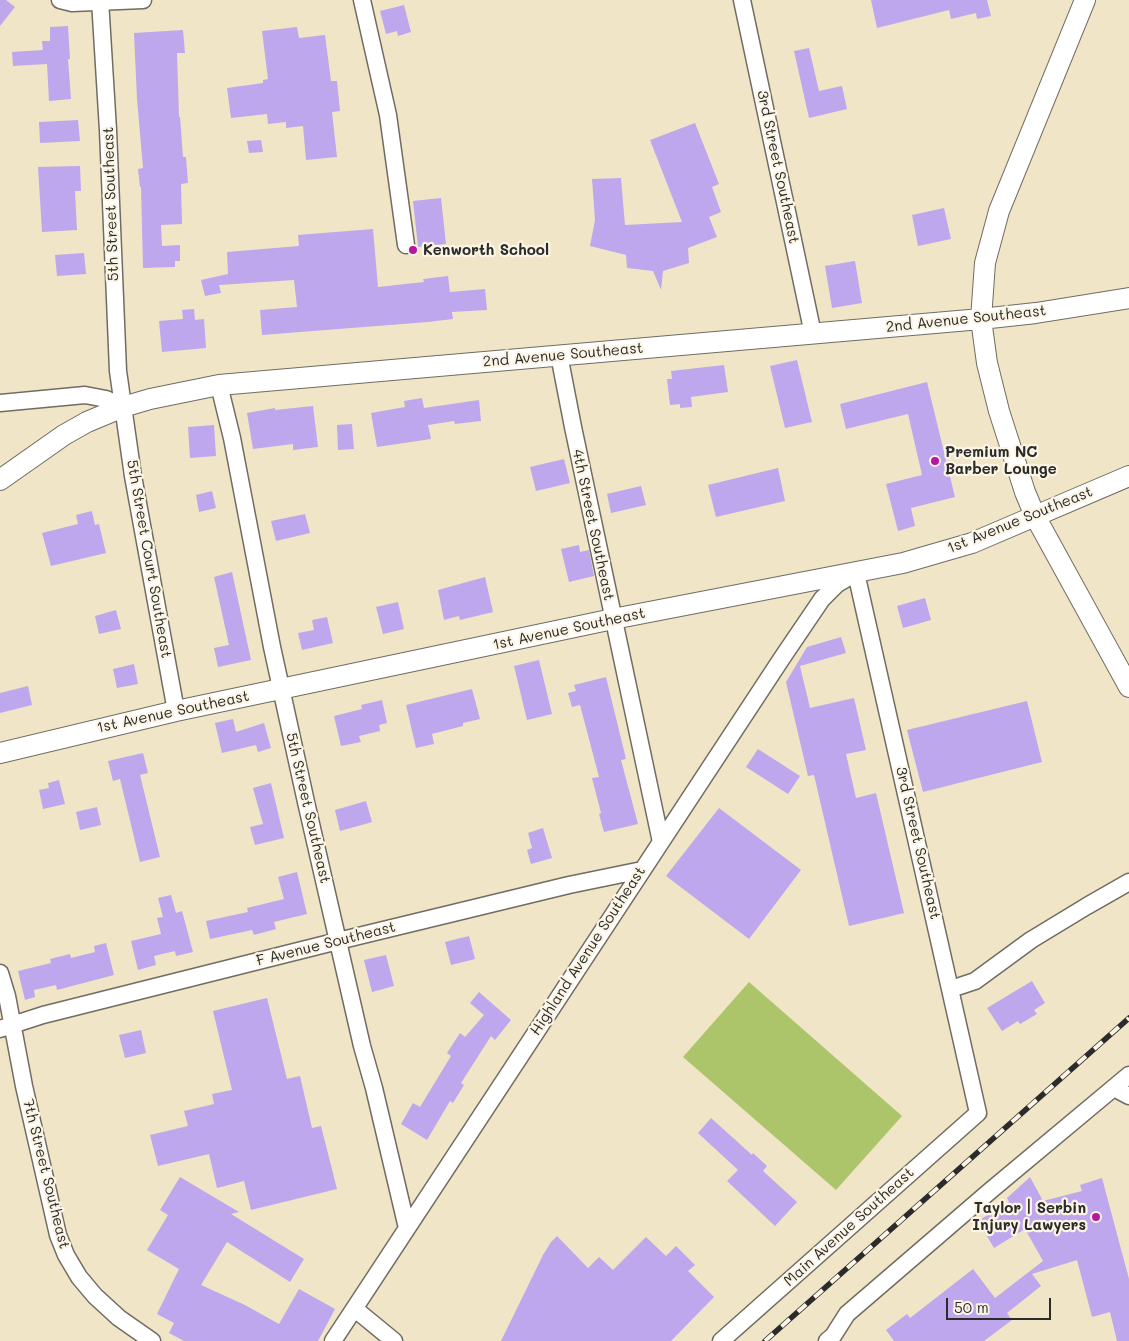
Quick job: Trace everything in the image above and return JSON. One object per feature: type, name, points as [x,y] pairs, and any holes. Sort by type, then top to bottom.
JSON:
[{"type":"main road","points":[[1085,0],[998,211],[986,263],[981,319],[987,364],[999,411],[1016,467],[1035,516],[1129,687]]},
{"type":"main road","name":"2nd Avenue Southeast","points":[[0,480],[64,435],[87,422],[122,407],[150,399],[219,385],[981,319],[1036,313],[1129,298]]},
{"type":"main road","name":"1st Avenue Southeast","points":[[0,753],[176,711],[614,619],[903,563],[972,543],[1129,476]]},
{"type":"street","points":[[60,0],[72,3],[143,0]]},
{"type":"street","points":[[362,0],[388,115],[406,245]]},
{"type":"street","name":"3rd Street Southeast","points":[[742,0],[813,334]]},
{"type":"street","name":"5th Street Southeast","points":[[100,1],[108,130],[118,371],[122,407]]},
{"type":"street","name":"4th Street Southeast","points":[[559,355],[661,842]]},
{"type":"street","name":"5th Street Southeast","points":[[219,385],[232,438],[272,647],[338,940],[407,1228]]},
{"type":"street","points":[[0,402],[85,395],[106,399],[122,407]]},
{"type":"street","name":"5th Street Court Southeast","points":[[122,407],[176,711]]},
{"type":"street","name":"3rd Street Southeast","points":[[856,573],[978,1113]]},
{"type":"street","name":"Highland Avenue Southeast","points":[[333,1341],[822,599],[837,584],[856,573]]},
{"type":"street","name":"F Avenue Southeast","points":[[6,1027],[53,1012],[338,940],[642,870]]},
{"type":"street","points":[[951,989],[975,981],[1031,940],[1129,882]]},
{"type":"street","name":"7th Street Southeast","points":[[0,973],[7,996],[6,1027],[24,1086],[58,1235],[66,1255],[78,1277],[95,1296],[119,1318],[152,1341]]},
{"type":"street","points":[[831,1339],[847,1314],[982,1197],[1129,1075]]},
{"type":"street","points":[[1114,1088],[1129,1096]]},
{"type":"street","name":"Main Avenue Southeast","points":[[721,1341],[978,1113]]},
{"type":"street","points":[[355,1309],[394,1341]]},
{"type":"green space","points":[[749,982],[902,1116],[836,1190],[683,1057]]},
{"type":"building","points":[[0,0],[6,0],[15,7],[0,26]]},
{"type":"building","points":[[871,0],[987,0],[991,16],[977,19],[976,13],[951,19],[949,10],[877,28]]},
{"type":"building","points":[[404,5],[411,32],[398,36],[397,31],[386,34],[380,11]]},
{"type":"building","points":[[68,26],[71,99],[49,101],[47,64],[13,66],[12,52],[43,50],[42,41],[50,41],[50,27]]},
{"type":"building","points":[[297,27],[299,38],[325,35],[331,81],[337,81],[340,111],[332,112],[337,157],[306,160],[303,126],[286,128],[286,122],[268,124],[267,114],[231,118],[227,88],[263,83],[263,80],[268,79],[262,31]]},
{"type":"building","points":[[183,30],[185,53],[177,53],[179,117],[183,157],[186,157],[188,183],[181,184],[182,224],[161,225],[162,246],[180,245],[180,261],[175,261],[175,267],[143,268],[141,187],[138,169],[143,168],[134,33]]},
{"type":"building","points":[[809,48],[819,91],[842,86],[847,109],[809,118],[794,51]]},
{"type":"building","points":[[78,120],[80,141],[40,143],[39,122]]},
{"type":"building","points":[[695,123],[719,184],[712,187],[721,212],[709,217],[717,237],[688,248],[689,263],[663,271],[661,290],[653,271],[627,268],[626,255],[590,246],[595,220],[592,179],[621,178],[625,225],[682,222],[650,140]]},
{"type":"building","points":[[261,140],[263,152],[249,153],[247,141]]},
{"type":"building","points":[[80,166],[81,191],[75,191],[77,230],[42,232],[38,167]]},
{"type":"building","points":[[441,198],[446,244],[418,247],[413,201]]},
{"type":"building","points":[[944,208],[951,239],[918,246],[912,215]]},
{"type":"building","points":[[373,229],[378,287],[424,282],[423,279],[448,276],[450,292],[485,289],[487,310],[452,312],[453,319],[428,322],[262,335],[260,310],[297,307],[294,280],[219,285],[221,293],[205,296],[201,280],[228,274],[227,252],[299,246],[298,235]]},
{"type":"building","points":[[84,253],[86,274],[57,276],[55,255]]},
{"type":"building","points":[[855,261],[862,303],[832,308],[825,266]]},
{"type":"building","points":[[194,309],[195,320],[204,319],[206,348],[162,352],[159,321],[183,319],[182,310]]},
{"type":"building","points":[[797,360],[812,422],[785,428],[770,366]]},
{"type":"building","points":[[724,365],[728,392],[691,397],[692,407],[680,408],[680,404],[670,405],[667,379],[672,379],[671,371]]},
{"type":"building","points":[[927,382],[955,497],[911,508],[915,526],[898,531],[886,484],[922,475],[908,414],[846,429],[840,404]]},
{"type":"building","points":[[422,398],[424,408],[479,400],[481,421],[455,424],[454,421],[428,425],[431,439],[377,447],[371,413],[405,407],[404,401]]},
{"type":"building","points":[[313,406],[318,447],[293,450],[293,444],[253,449],[247,413],[275,408],[275,410]]},
{"type":"building","points":[[352,424],[354,449],[338,450],[337,425]]},
{"type":"building","points":[[214,425],[216,456],[190,458],[188,427]]},
{"type":"building","points":[[564,459],[570,483],[536,491],[530,467]]},
{"type":"building","points":[[778,468],[785,501],[716,517],[708,485]]},
{"type":"building","points":[[641,486],[646,505],[611,513],[607,494]]},
{"type":"building","points":[[212,491],[216,508],[199,512],[196,495]]},
{"type":"building","points":[[92,511],[95,525],[99,524],[106,553],[51,566],[42,533],[78,524],[76,515]]},
{"type":"building","points":[[305,514],[310,533],[276,541],[271,521]]},
{"type":"building","points":[[579,545],[580,552],[589,550],[594,576],[569,582],[561,549]]},
{"type":"building","points":[[232,572],[251,660],[218,667],[214,648],[229,645],[214,577]]},
{"type":"building","points":[[485,577],[493,612],[460,620],[459,616],[444,620],[438,590]]},
{"type":"building","points":[[925,598],[931,620],[903,628],[897,606]]},
{"type":"building","points":[[398,602],[404,629],[383,634],[376,607]]},
{"type":"building","points":[[116,610],[121,629],[99,634],[95,616]]},
{"type":"building","points":[[327,617],[333,643],[302,650],[298,633],[314,630],[312,620]]},
{"type":"building","points":[[841,637],[846,653],[800,666],[810,708],[854,698],[866,750],[846,754],[856,798],[876,793],[904,913],[849,926],[814,775],[808,776],[786,682],[807,647]]},
{"type":"building","points":[[539,660],[552,714],[527,720],[514,666]]},
{"type":"building","points":[[134,664],[138,684],[117,688],[113,669]]},
{"type":"building","points":[[606,677],[626,759],[621,760],[638,824],[604,832],[592,778],[599,777],[580,705],[572,707],[568,693],[576,691],[574,685]]},
{"type":"building","points":[[28,686],[32,705],[0,713],[0,693]]},
{"type":"building","points":[[472,689],[480,719],[463,723],[463,726],[432,734],[434,744],[416,748],[406,705]]},
{"type":"building","points":[[382,700],[387,723],[379,725],[380,731],[359,736],[361,742],[341,746],[334,716],[362,709],[361,705]]},
{"type":"building","points":[[1027,701],[1042,762],[923,792],[907,730]]},
{"type":"building","points":[[233,719],[236,732],[264,723],[271,748],[258,752],[256,745],[222,753],[215,723]]},
{"type":"building","points":[[758,749],[800,776],[788,794],[746,767]]},
{"type":"building","points":[[143,753],[148,773],[140,775],[160,857],[140,862],[120,779],[113,781],[108,761]]},
{"type":"building","points":[[59,780],[65,804],[43,809],[39,790],[49,788],[48,783]]},
{"type":"building","points":[[271,783],[284,838],[255,845],[250,827],[263,824],[253,788]]},
{"type":"building","points":[[366,801],[372,822],[340,831],[335,810]]},
{"type":"building","points":[[97,807],[101,825],[80,830],[76,812]]},
{"type":"building","points":[[719,808],[801,870],[749,939],[666,876]]},
{"type":"building","points":[[543,828],[552,858],[531,864],[527,850],[532,848],[528,833]]},
{"type":"building","points":[[297,872],[307,914],[274,922],[276,929],[254,935],[252,930],[210,939],[206,921],[248,912],[247,908],[284,899],[278,877]]},
{"type":"building","points":[[171,895],[176,913],[182,911],[193,952],[176,956],[175,951],[154,956],[156,965],[138,970],[131,941],[161,934],[157,918],[163,917],[158,898]]},
{"type":"building","points":[[469,936],[475,959],[451,965],[445,942]]},
{"type":"building","points":[[106,943],[114,975],[57,990],[56,985],[34,990],[35,997],[25,1000],[18,971],[51,963],[50,959],[70,954],[71,958],[95,952],[94,946]]},
{"type":"building","points":[[386,955],[394,986],[372,992],[364,960]]},
{"type":"building","points":[[1032,981],[1045,1003],[1034,1010],[1037,1014],[1020,1024],[1018,1021],[1002,1031],[987,1008]]},
{"type":"building","points":[[479,992],[511,1020],[495,1040],[491,1036],[461,1083],[464,1085],[453,1103],[450,1101],[427,1140],[401,1124],[413,1103],[420,1107],[451,1056],[447,1053],[460,1033],[465,1037],[484,1015],[470,1003]]},
{"type":"building","points":[[267,998],[287,1079],[300,1076],[312,1128],[321,1126],[337,1189],[251,1210],[244,1181],[217,1188],[209,1154],[158,1166],[150,1135],[188,1126],[184,1111],[214,1104],[212,1094],[232,1090],[213,1011]]},
{"type":"building","points":[[141,1030],[146,1053],[125,1058],[119,1035]]},
{"type":"building","points":[[711,1118],[767,1166],[763,1171],[797,1202],[775,1226],[727,1181],[738,1170],[698,1133]]},
{"type":"building","points":[[180,1177],[239,1212],[231,1214],[304,1259],[290,1282],[227,1242],[201,1285],[245,1305],[279,1324],[299,1289],[335,1309],[318,1341],[184,1341],[169,1333],[174,1323],[157,1314],[179,1269],[147,1250],[168,1215],[160,1210]]},
{"type":"building","points":[[1030,1177],[1043,1201],[1082,1191],[1080,1185],[1102,1178],[1129,1279],[1129,1341],[1117,1341],[1110,1312],[1092,1317],[1077,1260],[1032,1274],[1041,1286],[1007,1313],[1012,1320],[984,1341],[894,1341],[886,1330],[907,1314],[910,1318],[973,1269],[995,1298],[1043,1261],[1025,1229],[994,1248],[978,1221],[1009,1202],[1007,1198]]},
{"type":"building","points":[[557,1236],[588,1268],[599,1257],[613,1270],[646,1237],[666,1256],[676,1246],[695,1265],[688,1271],[714,1297],[671,1341],[501,1341],[543,1255]]},
{"type":"railway","points":[[765,1341],[1129,1018]]},
{"type":"place","name":"Kenworth School","points":[[413,250]]},
{"type":"place","name":"Premium NC Barber Lounge","points":[[935,461]]},
{"type":"place","name":"Taylor | Serbin Injury Lawyers","points":[[1096,1217]]}]
